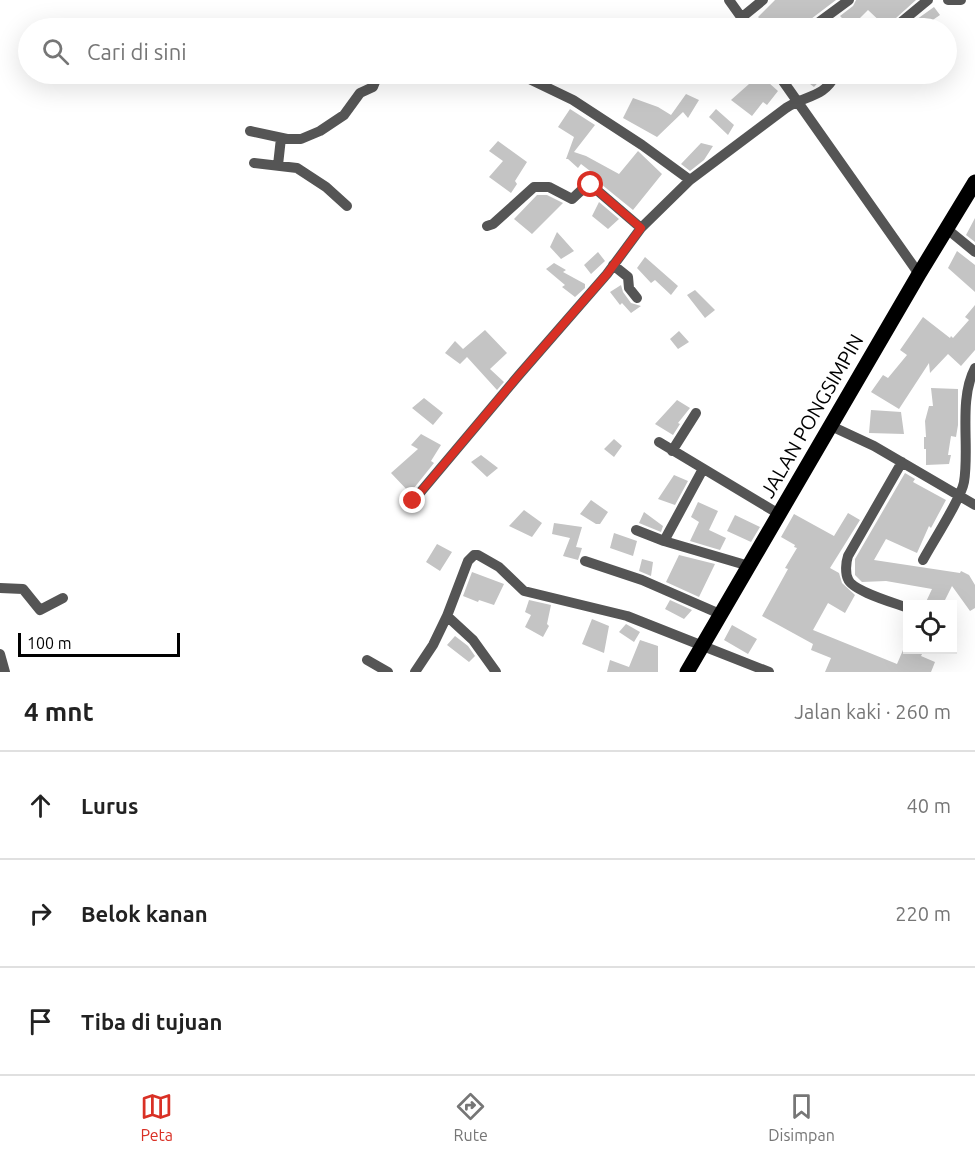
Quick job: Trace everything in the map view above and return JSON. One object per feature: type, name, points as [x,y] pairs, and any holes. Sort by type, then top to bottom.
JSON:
[{"type":"main road","name":"JALAN PONGSIMPIN","points":[[687,672],[975,182]]},
{"type":"street","points":[[729,0],[741,18],[763,0]]},
{"type":"street","points":[[828,18],[849,0]]},
{"type":"street","points":[[906,18],[928,0]]},
{"type":"street","points":[[948,0],[961,0]]},
{"type":"street","points":[[250,131],[297,140],[320,131],[348,113],[360,93],[373,87],[374,84]]},
{"type":"street","points":[[540,84],[573,100],[690,180]]},
{"type":"street","points":[[785,84],[919,274]]},
{"type":"street","points":[[413,501],[614,265],[641,228],[690,180],[741,140],[797,101],[821,93],[831,84]]},
{"type":"street","points":[[278,165],[281,138]]},
{"type":"street","points":[[254,163],[297,168],[347,206]]},
{"type":"street","points":[[487,226],[493,224],[534,187],[549,187],[572,200],[586,186],[591,185],[641,228]]},
{"type":"street","points":[[947,229],[975,252]]},
{"type":"street","points":[[614,265],[628,277],[629,288],[637,298]]},
{"type":"street","points":[[923,560],[958,496],[964,480],[971,397],[970,379],[975,368]]},
{"type":"street","points":[[672,451],[696,413]]},
{"type":"street","points":[[831,426],[874,446],[975,505]]},
{"type":"street","points":[[659,442],[779,514]]},
{"type":"street","points":[[902,462],[870,516],[847,562],[850,583],[863,591],[903,606]]},
{"type":"street","points":[[664,541],[703,469]]},
{"type":"street","points":[[636,530],[664,541],[749,566]]},
{"type":"street","points":[[415,672],[433,645],[447,616],[468,561],[471,556],[478,555],[499,567],[524,591],[627,616],[769,672]]},
{"type":"street","points":[[585,561],[642,580],[720,614]]},
{"type":"street","points":[[0,588],[23,589],[40,610],[63,598]]},
{"type":"street","points":[[447,616],[473,640],[496,672]]},
{"type":"street","points":[[367,660],[388,672]]},
{"type":"building","points":[[775,0],[836,0],[812,18],[758,17]]},
{"type":"building","points":[[856,0],[916,0],[896,18],[876,18],[868,10],[860,18],[840,16],[853,6]]},
{"type":"building","points":[[934,7],[940,15],[936,18],[919,18]]},
{"type":"building","points":[[749,84],[770,84],[778,91],[767,105],[763,102],[752,116],[731,100]]},
{"type":"building","points":[[686,94],[699,100],[688,118],[683,112],[657,137],[623,118],[633,98],[658,107],[671,115]]},
{"type":"building","points":[[570,109],[595,125],[574,152],[619,174],[638,151],[662,174],[633,210],[601,184],[603,181],[581,164],[578,168],[566,159],[574,137],[558,127]]},
{"type":"building","points":[[716,109],[734,125],[728,135],[709,117]]},
{"type":"building","points":[[498,141],[527,162],[515,181],[517,184],[511,193],[489,177],[503,161],[489,151]]},
{"type":"building","points":[[701,143],[713,146],[704,160],[690,171],[681,164]]},
{"type":"building","points":[[537,195],[547,195],[563,203],[532,234],[514,219]]},
{"type":"building","points":[[599,202],[619,219],[608,229],[592,216]]},
{"type":"building","points":[[975,218],[975,242],[966,235]]},
{"type":"building","points":[[557,232],[574,251],[561,259],[550,247]]},
{"type":"building","points":[[957,251],[975,265],[975,292],[948,268]]},
{"type":"building","points":[[598,252],[605,261],[591,274],[584,265]]},
{"type":"building","points":[[645,257],[678,286],[671,295],[655,280],[651,283],[637,268]]},
{"type":"building","points":[[554,263],[566,270],[563,272],[585,284],[585,288],[575,297],[562,287],[565,285],[546,269]]},
{"type":"building","points":[[621,285],[631,303],[641,306],[631,313],[622,303],[620,305],[610,292]]},
{"type":"building","points":[[695,290],[715,310],[705,318],[687,295]]},
{"type":"building","points":[[975,305],[975,350],[961,366],[948,354],[930,373],[929,363],[899,409],[871,392],[883,375],[888,378],[907,355],[900,350],[923,317],[953,338],[969,320],[965,317]]},
{"type":"building","points":[[485,330],[507,353],[490,369],[504,382],[497,390],[467,357],[460,364],[445,353],[455,341],[463,349]]},
{"type":"building","points":[[679,331],[689,342],[678,349],[670,339]]},
{"type":"building","points":[[931,388],[958,389],[958,425],[956,437],[951,436],[949,464],[926,465],[925,421],[929,406],[933,406]]},
{"type":"building","points":[[424,398],[443,413],[433,425],[412,408]]},
{"type":"building","points":[[677,400],[690,408],[678,423],[680,424],[673,435],[655,424]]},
{"type":"building","points":[[871,410],[901,412],[904,434],[869,433]]},
{"type":"building","points":[[421,434],[441,445],[431,461],[434,463],[410,493],[391,473],[418,449],[411,445]]},
{"type":"building","points":[[614,439],[622,446],[614,457],[604,449]]},
{"type":"building","points":[[481,455],[498,468],[487,477],[471,462]]},
{"type":"building","points":[[905,473],[915,479],[913,482],[946,500],[931,528],[929,526],[917,553],[886,539],[874,560],[960,573],[961,571],[969,575],[975,585],[975,608],[970,611],[952,586],[945,600],[927,600],[932,589],[886,581],[862,582],[855,575],[855,559]]},
{"type":"building","points":[[674,475],[688,481],[675,505],[658,499]]},
{"type":"building","points":[[591,500],[608,512],[600,524],[580,514]]},
{"type":"building","points":[[698,502],[718,511],[709,530],[726,538],[720,550],[690,541],[699,522],[691,517]]},
{"type":"building","points":[[524,510],[542,523],[532,537],[509,526]]},
{"type":"building","points":[[644,512],[663,526],[661,532],[639,523]]},
{"type":"building","points":[[848,513],[860,520],[830,568],[839,573],[842,583],[855,595],[845,613],[828,603],[813,630],[897,664],[903,650],[903,654],[922,654],[921,656],[935,662],[931,672],[825,672],[831,658],[811,650],[813,644],[762,616],[797,548],[781,537],[794,514],[834,536]]},
{"type":"building","points":[[735,515],[760,527],[751,542],[727,531]]},
{"type":"building","points":[[554,523],[582,527],[576,547],[582,548],[578,560],[563,556],[570,538],[552,534]]},
{"type":"building","points":[[614,533],[637,541],[633,556],[610,548]]},
{"type":"building","points":[[437,544],[452,552],[440,571],[426,562]]},
{"type":"building","points":[[679,555],[715,564],[699,597],[666,582]]},
{"type":"building","points":[[642,559],[653,562],[651,576],[639,571]]},
{"type":"building","points":[[472,572],[504,584],[494,605],[463,596]]},
{"type":"building","points":[[529,600],[551,605],[547,624],[549,626],[543,637],[525,627],[531,615],[525,612]]},
{"type":"building","points":[[670,600],[692,610],[684,619],[665,609]]},
{"type":"building","points":[[592,619],[609,626],[604,653],[582,644]]},
{"type":"building","points":[[626,624],[640,632],[634,642],[619,632]]},
{"type":"building","points":[[732,625],[757,639],[748,654],[724,640]]},
{"type":"building","points":[[455,636],[468,646],[475,656],[469,662],[447,645]]},
{"type":"building","points":[[640,640],[658,646],[658,672],[607,672],[610,660],[629,667]]},
{"type":"route","points":[[413,501],[607,274],[641,228],[591,185]]}]
